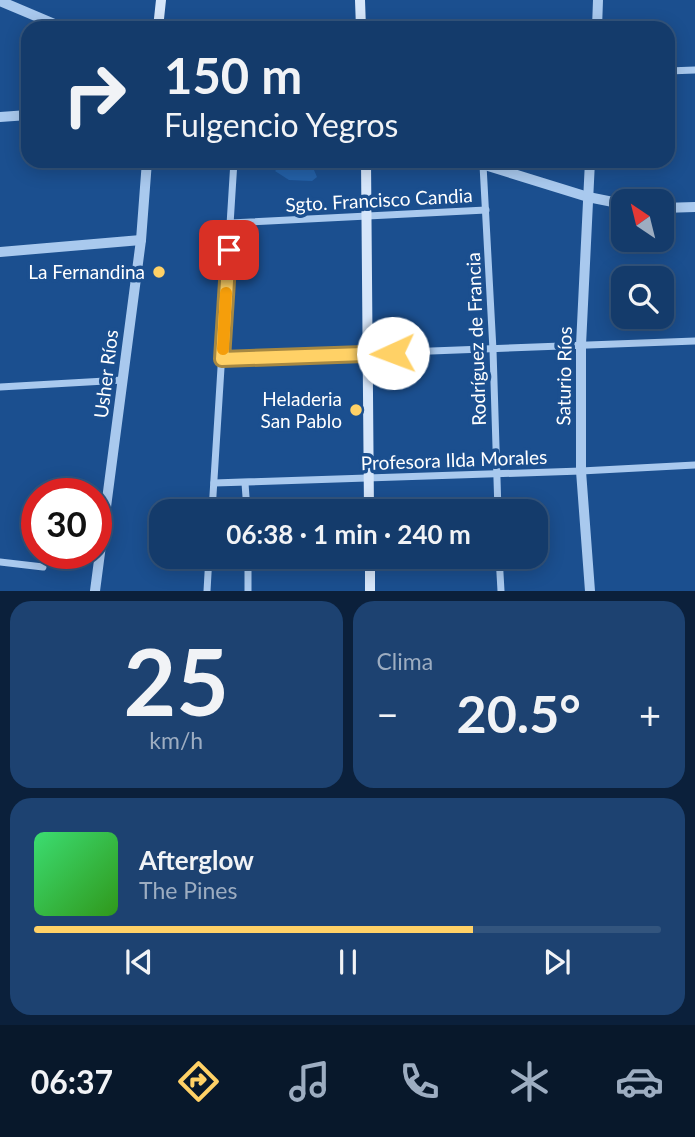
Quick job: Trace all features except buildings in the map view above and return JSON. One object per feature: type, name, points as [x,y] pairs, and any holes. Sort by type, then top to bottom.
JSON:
[{"type":"main road","points":[[159,21],[161,0]]},
{"type":"main road","points":[[360,0],[361,21]]},
{"type":"main road","points":[[366,168],[369,499]]},
{"type":"main road","points":[[370,569],[370,591]]},
{"type":"street","points":[[597,21],[598,0]]},
{"type":"street","points":[[1,1],[48,21]]},
{"type":"street","points":[[675,71],[695,70]]},
{"type":"street","points":[[0,117],[21,116]]},
{"type":"street","name":"Usher Ríos","points":[[95,591],[141,240],[146,168]]},
{"type":"street","points":[[213,499],[234,168]]},
{"type":"street","name":"Rodríguez de Francia","points":[[483,168],[497,499]]},
{"type":"street","points":[[493,168],[611,202]]},
{"type":"street","name":"Saturio Ríos","points":[[590,168],[581,345],[581,471],[590,591]]},
{"type":"street","points":[[674,208],[695,207]]},
{"type":"street","name":"Sgto. Francisco Candia","points":[[230,223],[486,210]]},
{"type":"street","points":[[0,252],[141,240]]},
{"type":"street","points":[[222,359],[695,341]]},
{"type":"street","points":[[0,387],[123,380]]},
{"type":"street","name":"Profesora Ilda Morales","points":[[214,483],[695,465]]},
{"type":"street","points":[[245,483],[246,499]]},
{"type":"street","points":[[0,562],[21,564]]},
{"type":"street","points":[[207,591],[208,569]]},
{"type":"street","points":[[248,569],[248,591]]},
{"type":"street","points":[[499,569],[500,591]]},
{"type":"shaded area","points":[[278,168],[308,168],[314,170],[317,177],[312,181],[289,180],[275,171]]},
{"type":"slow traffic","points":[[223,349],[226,293]]},
{"type":"place","name":"La Fernandina","points":[[159,272]]},
{"type":"place","name":"Heladeria San Pablo","points":[[356,410]]},
{"type":"route","points":[[229,250],[222,359],[393,353]]}]
